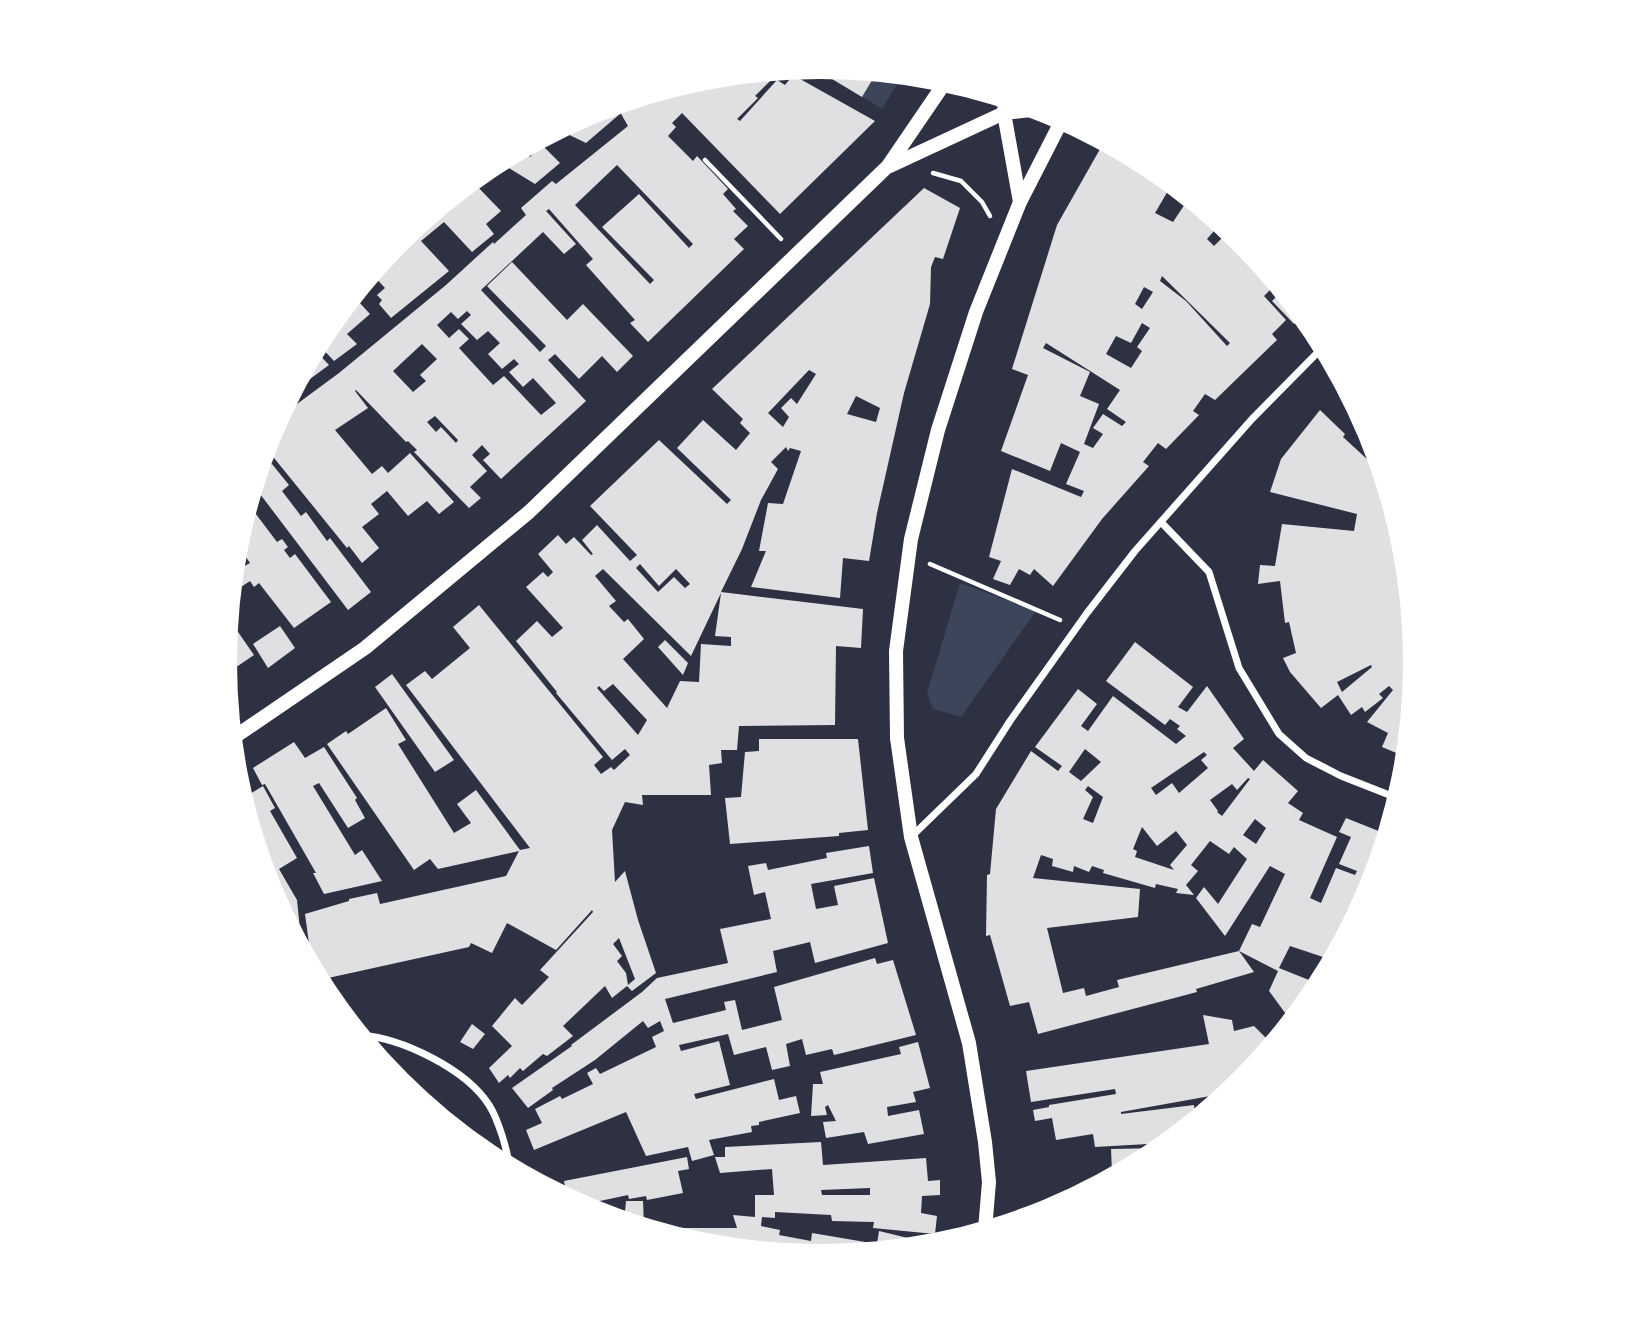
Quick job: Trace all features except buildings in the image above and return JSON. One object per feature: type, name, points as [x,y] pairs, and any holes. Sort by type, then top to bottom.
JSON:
[{"type":"main road","points":[[241,732],[365,648],[529,512],[888,166],[939,91]]},
{"type":"main road","points":[[888,166],[1000,108]]},
{"type":"main road","points":[[1005,109],[1020,202]]},
{"type":"main road","points":[[986,1219],[989,1182],[973,1066],[911,837],[897,738],[896,651],[909,555],[938,430],[976,312],[1020,202],[1057,129]]},
{"type":"street","points":[[911,837],[976,775],[1010,721],[1135,551],[1252,419],[1315,355]]},
{"type":"street","points":[[1161,522],[1209,572],[1239,668],[1279,734],[1306,758],[1387,794]]},
{"type":"street","points":[[374,1036],[402,1043],[470,1083],[490,1107],[506,1152]]},
{"type":"path","points":[[705,160],[797,255]]},
{"type":"path","points":[[923,174],[931,173],[961,181],[982,202],[1005,239]]},
{"type":"path","points":[[909,555],[1077,627]]},
{"type":"shaded area","points":[[871,81],[897,84],[882,109],[862,97]]},
{"type":"shaded area","points":[[960,583],[1036,611],[961,717],[933,709],[927,693]]}]
